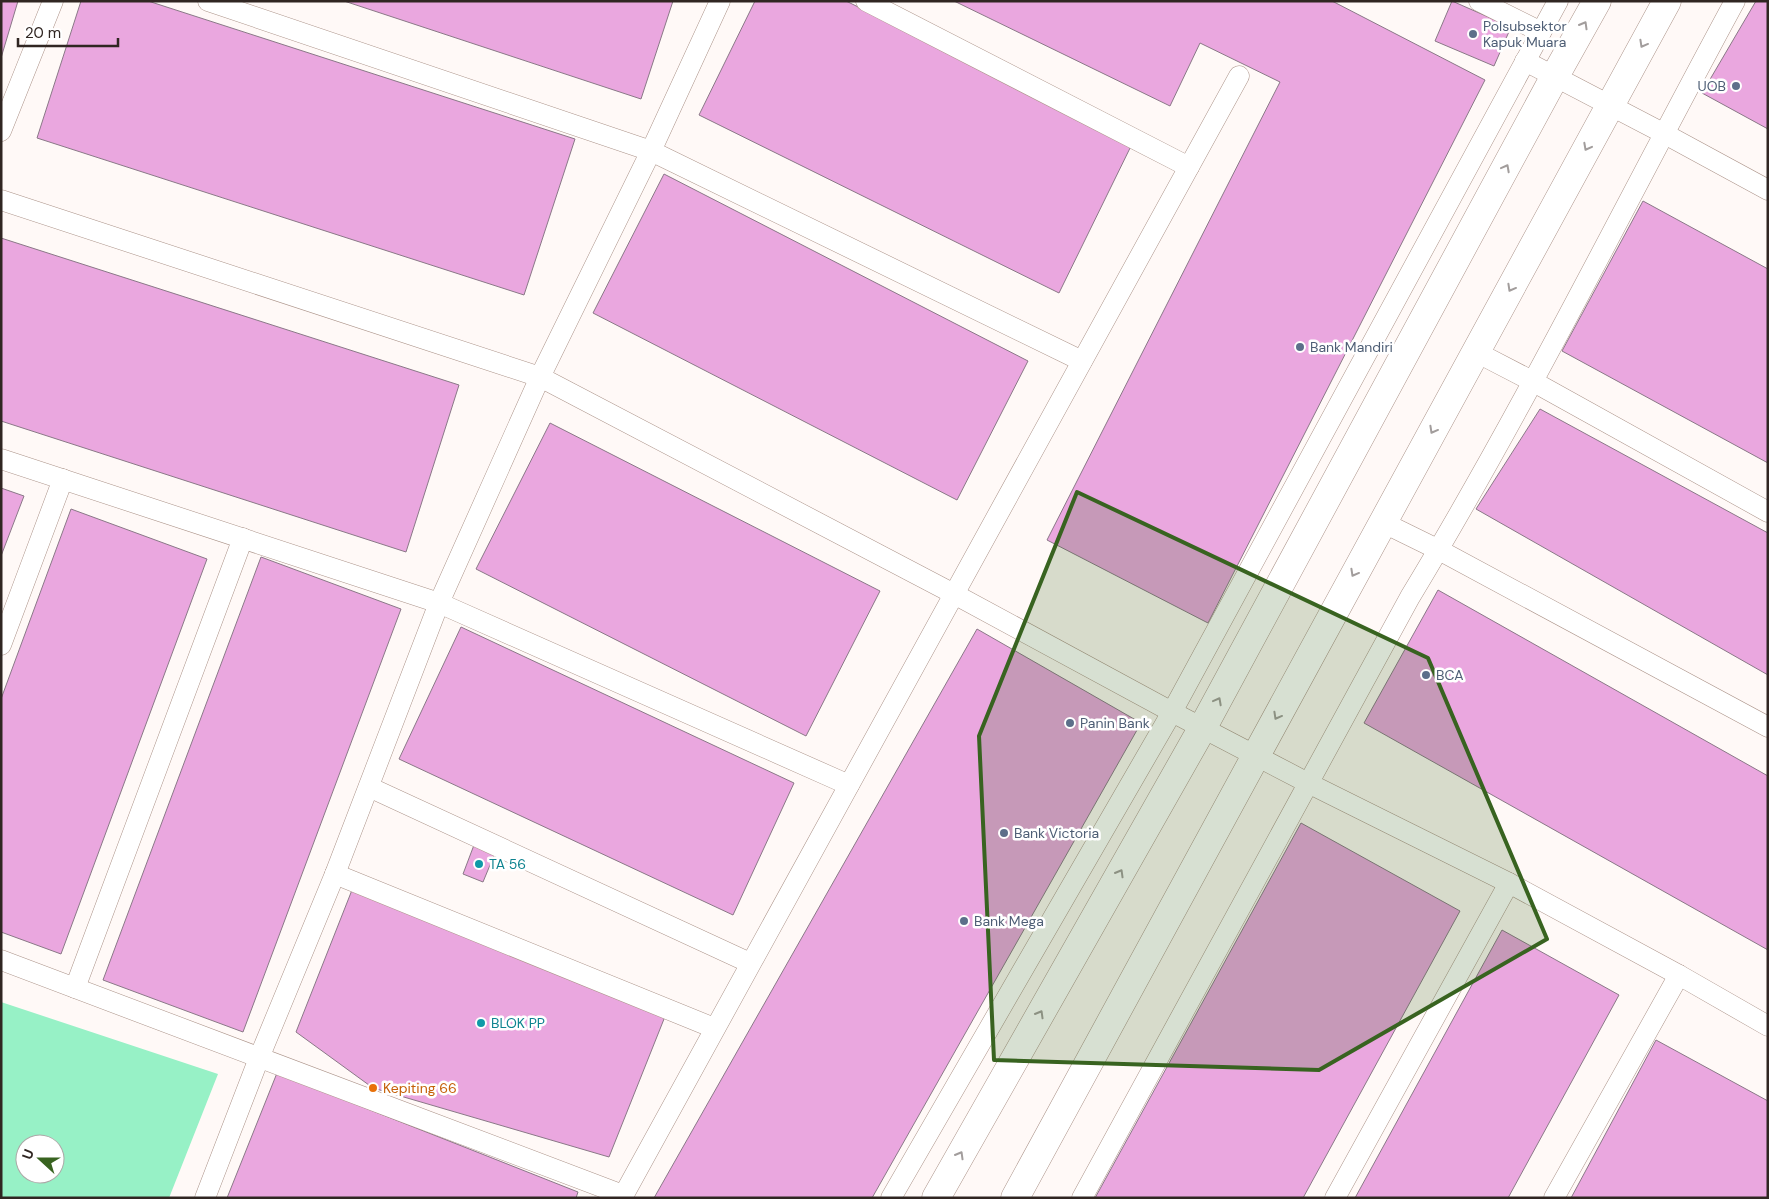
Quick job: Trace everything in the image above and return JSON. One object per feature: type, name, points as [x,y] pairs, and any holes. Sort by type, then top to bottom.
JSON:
[{"type":"street","points":[[936,1198],[1203,727],[1597,1]]},
{"type":"street","points":[[1015,1198],[1667,1]]},
{"type":"lane","points":[[1,131],[52,1]]},
{"type":"lane","points":[[208,1],[651,152],[1082,361]]},
{"type":"lane","points":[[204,1198],[335,874],[439,603],[540,377],[651,152],[720,1]]},
{"type":"lane","points":[[866,1],[1189,167]]},
{"type":"lane","points":[[1479,1],[1541,32]]},
{"type":"lane","points":[[891,1198],[1172,712],[1558,1]]},
{"type":"lane","points":[[1082,1198],[1410,597],[1439,550],[1532,381],[1735,1]]},
{"type":"lane","points":[[1525,61],[1610,104],[1768,190]]},
{"type":"lane","points":[[1,960],[622,1196],[1239,76]]},
{"type":"lane","points":[[1,200],[540,377],[954,594],[1172,712],[1308,783],[1509,883],[1679,975],[1768,1026]]},
{"type":"lane","points":[[1476,352],[1768,512]]},
{"type":"lane","points":[[1,459],[439,603],[848,785]]},
{"type":"lane","points":[[1,645],[62,479]]},
{"type":"lane","points":[[1382,522],[1439,550],[1768,727]]},
{"type":"lane","points":[[75,988],[243,538]]},
{"type":"lane","points":[[369,787],[750,963]]},
{"type":"lane","points":[[335,874],[714,1028]]},
{"type":"lane","points":[[1335,1198],[1509,883]]},
{"type":"lane","points":[[1554,1198],[1679,975]]},
{"type":"highlighted area","points":[[1077,492],[1428,658],[1547,939],[1319,1070],[994,1060],[979,736]]},
{"type":"green space","points":[[1,1002],[218,1074],[169,1198],[1,1198]]},
{"type":"building","points":[[1,1],[18,1],[1,58]]},
{"type":"building","points":[[81,1],[148,1],[575,139],[524,295],[37,138]]},
{"type":"building","points":[[344,1],[673,1],[641,99]]},
{"type":"building","points":[[755,1],[846,1],[1133,142],[1059,293],[699,115]]},
{"type":"building","points":[[954,1],[1332,1],[1485,80],[1208,623],[1047,540],[1280,82],[1200,43],[1170,106]]},
{"type":"building","name":"Polsubsektor Kapuk Muara","points":[[1452,1],[1511,27],[1494,66],[1435,41]]},
{"type":"building","points":[[1756,1],[1768,1],[1768,129],[1702,93]]},
{"type":"building","points":[[664,174],[1028,361],[957,500],[593,313]]},
{"type":"building","points":[[1643,201],[1768,269],[1768,463],[1562,351]]},
{"type":"building","points":[[1,238],[459,385],[406,552],[1,421]]},
{"type":"building","points":[[1540,409],[1768,533],[1768,675],[1476,509]]},
{"type":"building","points":[[550,423],[880,591],[806,736],[476,569]]},
{"type":"building","points":[[1,488],[24,496],[1,556]]},
{"type":"building","points":[[71,509],[207,559],[61,954],[1,932],[1,699]]},
{"type":"building","points":[[261,557],[401,609],[243,1032],[103,980]]},
{"type":"building","points":[[1438,590],[1768,776],[1768,950],[1364,723]]},
{"type":"building","points":[[461,627],[794,783],[733,915],[399,759]]},
{"type":"building","points":[[977,629],[1141,723],[872,1198],[654,1198]]},
{"type":"building","points":[[1301,823],[1460,911],[1303,1198],[1095,1198]]},
{"type":"building","name":"TA 56","points":[[474,845],[495,853],[483,882],[463,874]]},
{"type":"building","name":"BLOK PP","points":[[352,890],[666,1014],[609,1157],[373,1088],[296,1032]]},
{"type":"building","points":[[1502,930],[1619,995],[1508,1198],[1355,1198]]},
{"type":"building","points":[[1656,1040],[1768,1101],[1768,1198],[1571,1198]]},
{"type":"building","points":[[277,1073],[578,1192],[576,1198],[227,1198]]},
{"type":"place","name":"Polsubsektor Kapuk Muara","points":[[1473,34]]},
{"type":"place","name":"UOB","points":[[1736,86]]},
{"type":"place","name":"Bank Mandiri","points":[[1300,347]]},
{"type":"place","name":"BCA","points":[[1426,675]]},
{"type":"place","name":"Panin Bank","points":[[1070,723]]},
{"type":"place","name":"Bank Victoria","points":[[1004,833]]},
{"type":"place","name":"TA 56","points":[[479,864]]},
{"type":"place","name":"Bank Mega","points":[[964,921]]},
{"type":"place","name":"BLOK PP","points":[[481,1023]]},
{"type":"place","name":"Kepiting 66","points":[[373,1088]]}]
